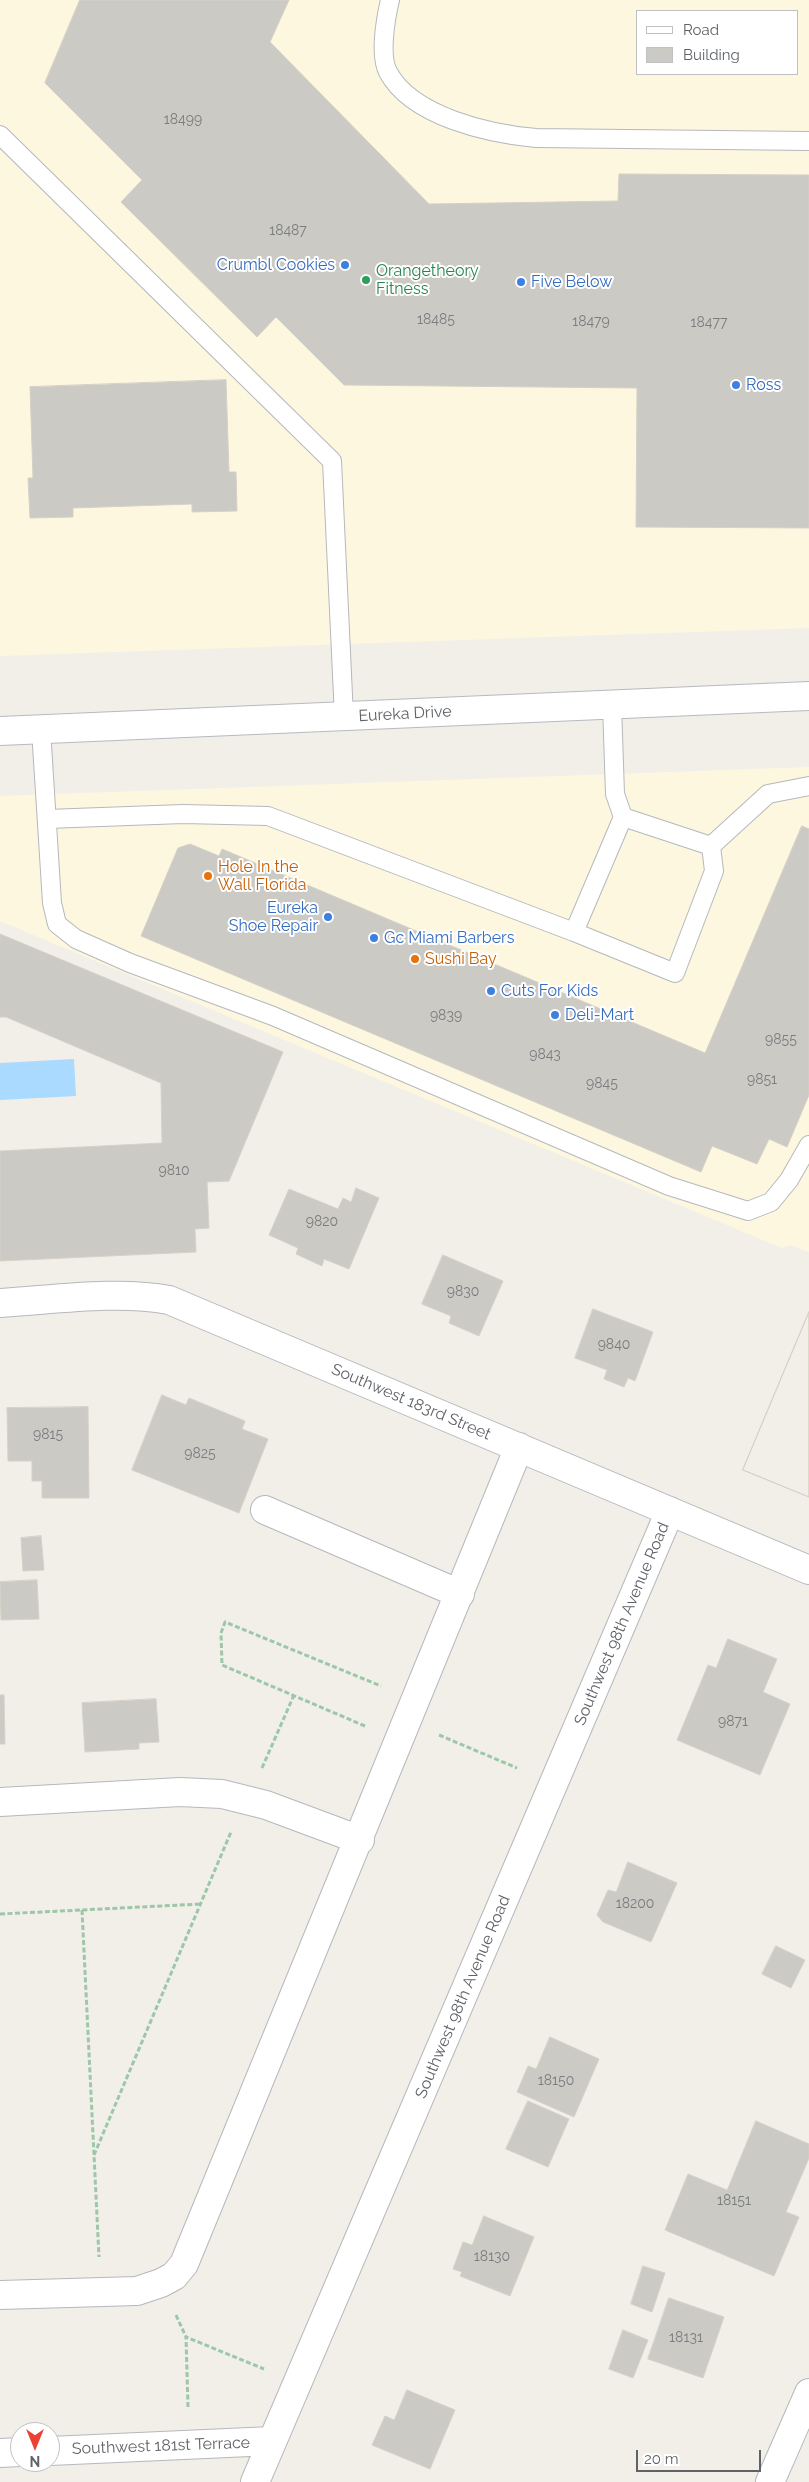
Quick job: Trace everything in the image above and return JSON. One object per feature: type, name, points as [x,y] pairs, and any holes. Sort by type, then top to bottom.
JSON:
[{"type":"street","name":"Eureka Drive","points":[[0,731],[809,696]]},
{"type":"street","name":"Southwest 183rd Street","points":[[0,1303],[114,1297],[169,1300],[809,1570]]},
{"type":"street","points":[[0,2295],[137,2291],[161,2283],[174,2276],[184,2264],[360,1840],[519,1448]]},
{"type":"street","points":[[265,1510],[460,1594]]},
{"type":"street","name":"Southwest 98th Avenue Road","points":[[255,2482],[670,1511]]},
{"type":"street","points":[[0,1802],[180,1792],[222,1794],[247,1799],[360,1840]]},
{"type":"street","points":[[770,2482],[809,2393]]},
{"type":"street","name":"Southwest 181st Terrace","points":[[60,2451],[272,2442]]},
{"type":"lane","points":[[390,0],[385,38],[387,71],[410,97],[440,115],[471,127],[502,135],[536,138],[809,141]]},
{"type":"lane","points":[[0,135],[332,461],[344,716]]},
{"type":"lane","points":[[574,932],[623,817],[615,794],[612,705]]},
{"type":"lane","points":[[41,729],[49,884],[57,924],[76,939],[130,963],[273,1016],[668,1186],[748,1212],[771,1202],[789,1180],[809,1145]]},
{"type":"lane","points":[[711,846],[768,794],[809,786]]},
{"type":"lane","points":[[47,819],[183,814],[268,816],[574,932],[676,973],[714,871],[711,846]]},
{"type":"lane","points":[[623,817],[711,846]]},
{"type":"path","points":[[373,1729],[222,1665],[221,1633],[226,1622],[389,1690]]},
{"type":"path","points":[[94,2155],[200,1904],[294,1695]]},
{"type":"path","points":[[408,1722],[517,1768]]},
{"type":"path","points":[[0,1914],[200,1904]]},
{"type":"path","points":[[82,1910],[99,2258]]},
{"type":"path","points":[[174,2311],[186,2337],[188,2407]]},
{"type":"path","points":[[186,2337],[264,2369]]},
{"type":"shaded area","points":[[0,0],[809,0],[809,628],[0,656]]},
{"type":"shaded area","points":[[809,767],[809,1252],[790,1245],[782,1248],[0,921],[0,796]]},
{"type":"water","points":[[74,1059],[76,1096],[0,1100],[0,1063]]},
{"type":"building","points":[[80,0],[289,0],[270,42],[429,204],[618,201],[619,174],[809,175],[809,528],[636,527],[637,388],[344,385],[276,317],[257,337],[121,202],[142,180],[45,83]]},
{"type":"building","points":[[226,380],[229,472],[236,472],[237,511],[192,512],[192,504],[73,508],[73,517],[30,518],[28,478],[33,478],[30,387]]},
{"type":"building","points":[[802,826],[809,829],[809,1095],[787,1147],[769,1139],[757,1164],[712,1146],[701,1172],[141,936],[178,848],[190,844],[219,856],[222,849],[705,1053]]},
{"type":"building","points":[[0,934],[283,1052],[229,1181],[207,1182],[209,1228],[195,1229],[196,1252],[0,1261],[0,1151],[162,1143],[161,1083],[6,1017],[0,1017]]},
{"type":"building","points":[[356,1188],[379,1198],[349,1269],[324,1259],[322,1266],[296,1254],[298,1248],[269,1235],[289,1189],[338,1209],[343,1198],[351,1202]]},
{"type":"building","points":[[443,1255],[503,1281],[479,1336],[449,1323],[451,1316],[422,1304]]},
{"type":"building","points":[[593,1309],[653,1332],[635,1381],[628,1378],[624,1387],[604,1379],[607,1370],[575,1358]]},
{"type":"building","points":[[809,1312],[809,1497],[743,1470]]},
{"type":"building","points":[[809,1312],[809,1497],[743,1470]]},
{"type":"building","points":[[162,1395],[186,1405],[189,1398],[245,1421],[242,1429],[268,1439],[239,1513],[132,1470]]},
{"type":"building","points":[[88,1407],[89,1498],[42,1498],[42,1481],[32,1481],[32,1461],[8,1461],[7,1408]]},
{"type":"building","points":[[41,1536],[44,1570],[23,1571],[21,1538]]},
{"type":"building","points":[[37,1580],[39,1619],[1,1620],[0,1582]]},
{"type":"building","points":[[728,1639],[777,1659],[763,1692],[790,1704],[760,1775],[677,1740],[708,1665],[716,1668]]},
{"type":"building","points":[[0,1695],[4,1695],[5,1744],[0,1744]]},
{"type":"building","points":[[156,1699],[159,1742],[139,1743],[139,1749],[85,1752],[82,1703]]},
{"type":"building","points":[[628,1862],[677,1883],[651,1942],[603,1922],[597,1915],[608,1890],[616,1892]]},
{"type":"building","points":[[776,1946],[805,1960],[791,1988],[762,1974]]},
{"type":"building","points":[[550,2037],[599,2059],[574,2117],[517,2092],[528,2066],[536,2069]]},
{"type":"building","points":[[528,2101],[569,2119],[548,2167],[506,2149]]},
{"type":"building","points":[[756,2121],[809,2144],[809,2158],[786,2212],[799,2217],[774,2276],[665,2230],[688,2174],[727,2190]]},
{"type":"building","points":[[484,2216],[534,2237],[510,2296],[460,2276],[462,2272],[453,2269],[463,2242],[472,2245]]},
{"type":"building","points":[[643,2266],[665,2273],[652,2312],[631,2304]]},
{"type":"building","points":[[669,2298],[724,2317],[703,2378],[648,2359]]},
{"type":"building","points":[[623,2330],[648,2340],[633,2378],[609,2369]]},
{"type":"building","points":[[407,2390],[455,2410],[430,2469],[372,2445],[385,2416],[394,2420]]},
{"type":"place","name":"Crumbl Cookies","points":[[345,265]]},
{"type":"place","name":"Orangetheory Fitness","points":[[366,280]]},
{"type":"place","name":"Five Below","points":[[521,282]]},
{"type":"place","name":"Ross","points":[[736,385]]},
{"type":"place","name":"Hole In the Wall Florida","points":[[208,876]]},
{"type":"place","name":"Eureka Shoe Repair","points":[[328,917]]},
{"type":"place","name":"Gc Miami Barbers","points":[[374,938]]},
{"type":"place","name":"Sushi Bay","points":[[415,959]]},
{"type":"place","name":"Cuts For Kids","points":[[491,991]]},
{"type":"place","name":"Deli-Mart","points":[[555,1015]]}]
